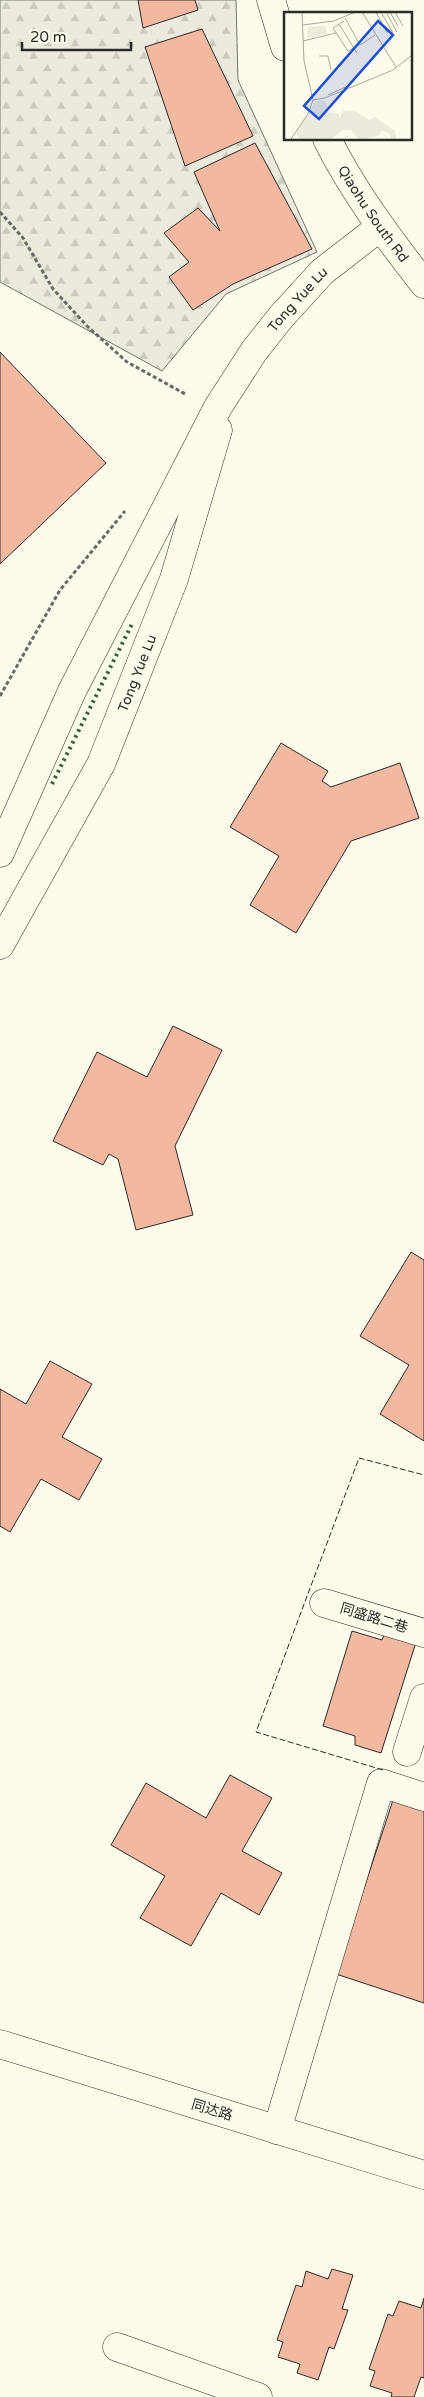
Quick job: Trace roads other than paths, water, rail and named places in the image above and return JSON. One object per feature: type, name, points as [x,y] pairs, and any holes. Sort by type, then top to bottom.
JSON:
[{"type":"street","points":[[271,0],[284,45]]},
{"type":"street","name":"Qiaohu South Rd","points":[[328,140],[336,157],[380,227],[424,284]]},
{"type":"street","name":"Tong Yue Lu","points":[[0,853],[72,691],[225,396],[254,351],[315,280],[345,253],[380,227]]},
{"type":"street","name":"Tong Yue Lu","points":[[0,944],[101,764],[174,580],[225,396]]},
{"type":"street","name":"同盛路二巷","points":[[324,1603],[424,1634]]},
{"type":"street","points":[[407,1752],[424,1698]]},
{"type":"street","points":[[278,2130],[381,1783],[424,1797]]},
{"type":"street","name":"同达路","points":[[0,2044],[424,2175]]},
{"type":"street","points":[[117,2347],[258,2397]]}]
